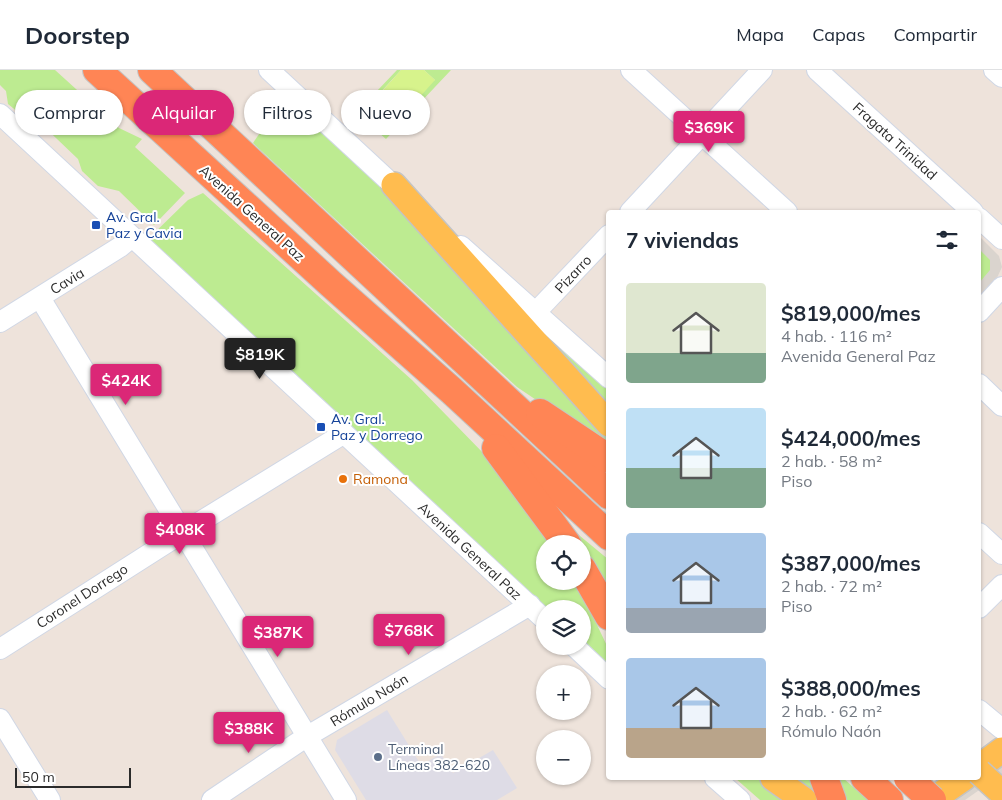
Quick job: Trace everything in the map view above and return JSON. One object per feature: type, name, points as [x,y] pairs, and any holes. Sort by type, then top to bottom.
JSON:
[{"type":"highway","name":"Avenida General Paz","points":[[97,70],[324,278],[452,391],[606,533]]},
{"type":"highway","points":[[152,70],[482,375],[606,493]]},
{"type":"highway","points":[[482,375],[606,457]]},
{"type":"highway","points":[[452,391],[560,535]]},
{"type":"highway","points":[[591,585],[606,611]]},
{"type":"highway","points":[[825,780],[832,800]]},
{"type":"highway","points":[[910,780],[932,800]]},
{"type":"main road","points":[[394,185],[606,421]]},
{"type":"main road","points":[[981,743],[1002,742]]},
{"type":"main road","points":[[981,766],[1002,750]]},
{"type":"main road","points":[[981,774],[1002,794]]},
{"type":"main road","points":[[932,800],[961,780]]},
{"type":"main road","points":[[777,781],[804,800]]},
{"type":"main road","points":[[984,800],[1002,788]]},
{"type":"street","points":[[268,70],[606,375]]},
{"type":"street","points":[[631,70],[785,210]]},
{"type":"street","points":[[632,210],[762,70]]},
{"type":"street","name":"Fragata Trinidad","points":[[817,70],[967,210]]},
{"type":"street","points":[[994,70],[1002,78]]},
{"type":"street","name":"Avenida General Paz","points":[[0,114],[536,612]]},
{"type":"street","name":"Fragata Trinidad","points":[[981,222],[1002,239]]},
{"type":"street","name":"Cavia","points":[[0,322],[132,238]]},
{"type":"street","name":"Pizarro","points":[[536,312],[606,238]]},
{"type":"street","points":[[981,310],[1002,286]]},
{"type":"street","points":[[40,298],[346,800]]},
{"type":"street","points":[[981,386],[1002,406]]},
{"type":"street","name":"Coronel Dorrego","points":[[0,649],[182,533],[344,434]]},
{"type":"street","points":[[981,535],[1002,554]]},
{"type":"street","points":[[981,606],[1002,585]]},
{"type":"street","name":"Rómulo Naón","points":[[212,800],[306,737],[530,606]]},
{"type":"street","points":[[584,655],[606,676]]},
{"type":"street","points":[[981,712],[1002,729]]},
{"type":"street","points":[[0,719],[50,800]]},
{"type":"street","points":[[717,780],[740,800]]},
{"type":"shaded area","points":[[981,238],[999,256],[1002,267],[996,280],[981,296],[981,281],[990,270],[990,260],[981,251]]},
{"type":"shaded area","name":"Terminal Líneas 382-620","points":[[387,710],[421,765],[441,754],[453,773],[493,750],[517,788],[497,800],[366,800],[335,750],[337,740]]},
{"type":"shaded area","points":[[1002,763],[1002,774],[965,800],[949,800],[978,780],[981,780],[981,778]]},
{"type":"green space","points":[[0,70],[55,70],[77,90],[15,90],[15,110],[8,104],[6,91],[0,85]]},
{"type":"green space","points":[[397,70],[401,70],[383,90],[378,90]]},
{"type":"green space","points":[[401,70],[424,70],[435,80],[426,90],[383,90]]},
{"type":"green space","points":[[424,70],[451,70],[430,92],[430,90],[410,90],[435,80]]},
{"type":"green space","points":[[123,130],[142,139],[135,147],[185,193],[154,225],[119,191],[98,186],[82,171],[78,159],[53,135],[123,135]]},
{"type":"green space","points":[[331,134],[390,190],[606,430],[606,447],[517,387],[253,143],[258,135]]},
{"type":"green space","points":[[381,135],[390,135],[386,139]]},
{"type":"green space","points":[[203,193],[412,380],[487,457],[547,535],[536,535],[536,590],[580,590],[585,600],[538,600],[145,242],[188,200]]},
{"type":"green space","points":[[981,239],[995,261],[996,267],[992,279],[981,295]]},
{"type":"green space","points":[[517,309],[606,388],[606,411]]},
{"type":"green space","points":[[591,545],[606,558],[606,593],[591,568]]},
{"type":"green space","points":[[591,612],[606,644],[606,661],[591,647]]},
{"type":"green space","points":[[737,780],[759,780],[784,800],[760,800]]},
{"type":"green space","points":[[791,780],[816,780],[821,800]]},
{"type":"green space","points":[[832,780],[845,780],[868,800],[841,800]]},
{"type":"place","name":"Av. Gral. Paz y Cavia","points":[[96,225]]},
{"type":"place","name":"Av. Gral. Paz y Dorrego","points":[[321,427]]},
{"type":"place","name":"Ramona","points":[[343,479]]},
{"type":"place","name":"Terminal Líneas 382-620","points":[[378,757]]}]
